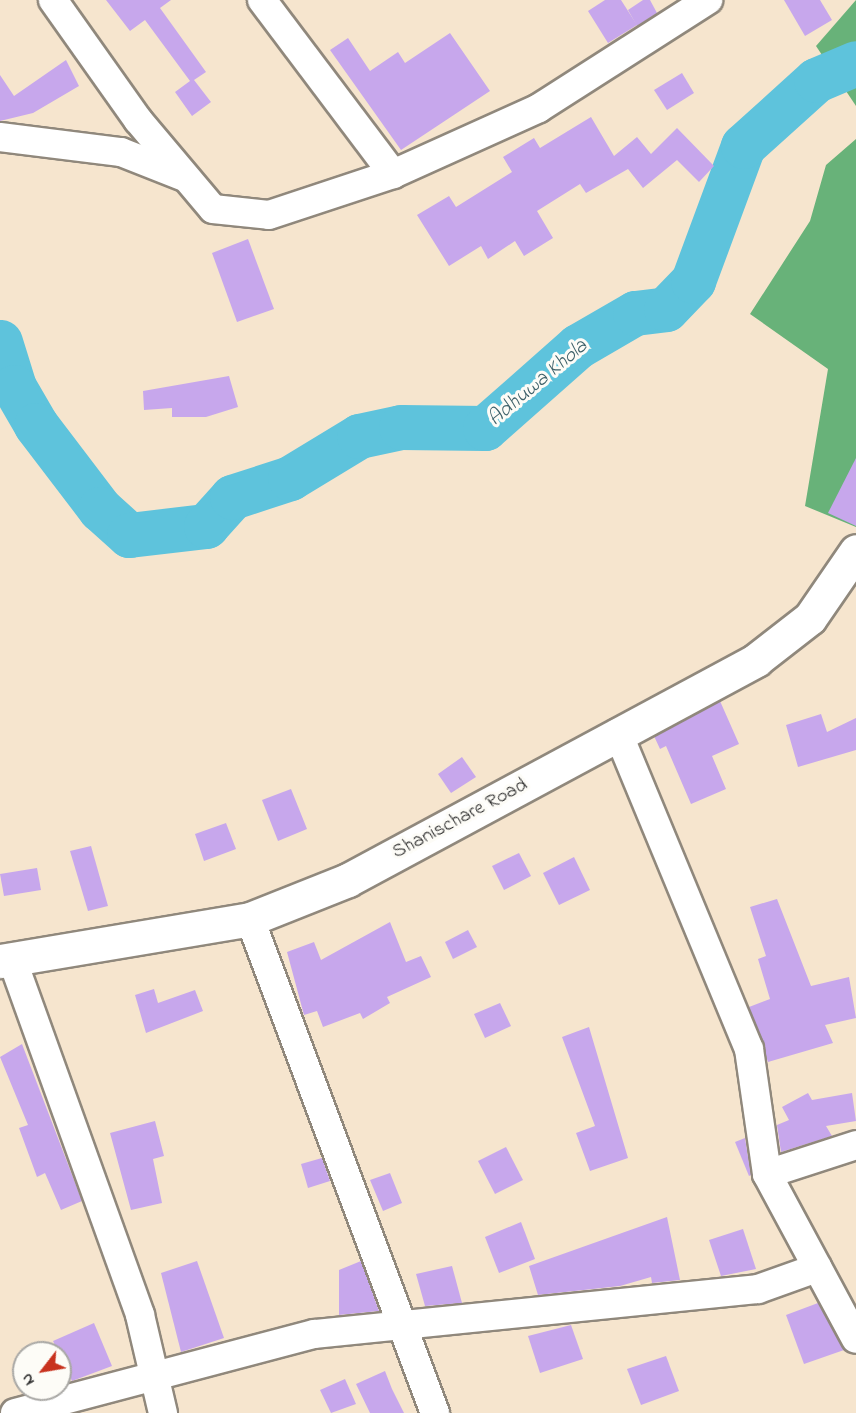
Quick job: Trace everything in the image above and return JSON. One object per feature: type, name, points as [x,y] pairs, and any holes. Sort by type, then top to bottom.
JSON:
[{"type":"street","points":[[53,0],[182,176],[213,209],[269,215],[393,174],[539,108],[708,0]]},
{"type":"street","points":[[262,0],[393,174]]},
{"type":"street","points":[[0,137],[121,152],[182,176]]},
{"type":"street","name":"Shanischare Road","points":[[6,960],[249,919],[348,879],[756,660],[810,618],[856,551]]},
{"type":"street","points":[[618,734],[749,1049],[767,1174],[856,1339]]},
{"type":"street","points":[[249,919],[406,1324],[435,1413]]},
{"type":"street","points":[[6,960],[140,1315],[163,1413]]},
{"type":"street","points":[[767,1174],[856,1145]]},
{"type":"street","points":[[15,1413],[269,1342],[406,1324],[758,1289],[818,1269]]},
{"type":"green space","points":[[856,0],[856,106],[816,46]]},
{"type":"green space","points":[[856,139],[856,527],[805,506],[828,369],[750,314],[810,221],[826,165]]},
{"type":"building","points":[[106,0],[171,0],[160,8],[206,72],[194,80],[211,102],[192,116],[175,92],[190,81],[145,20],[130,31]]},
{"type":"building","points":[[605,0],[621,0],[637,25],[608,43],[588,11]]},
{"type":"building","points":[[643,0],[650,0],[657,13],[637,26],[628,10]]},
{"type":"building","points":[[784,0],[820,0],[832,20],[805,36]]},
{"type":"building","points":[[450,33],[490,91],[401,150],[330,50],[348,38],[370,71],[398,52],[405,63]]},
{"type":"building","points":[[66,60],[79,86],[33,113],[0,121],[0,75],[14,96]]},
{"type":"building","points":[[682,73],[694,93],[667,110],[654,90]]},
{"type":"building","points":[[591,117],[614,156],[637,137],[651,154],[677,128],[714,166],[699,182],[677,160],[643,188],[628,169],[586,193],[580,184],[537,211],[553,238],[524,256],[515,241],[488,259],[481,246],[449,266],[417,215],[449,196],[456,207],[512,172],[503,157],[534,138],[540,148]]},
{"type":"building","points":[[248,239],[274,309],[237,322],[212,253]]},
{"type":"building","points":[[229,376],[238,407],[206,417],[172,417],[172,408],[144,410],[143,391]]},
{"type":"building","points":[[856,458],[856,526],[828,513]]},
{"type":"building","points":[[720,701],[739,744],[712,756],[726,789],[691,804],[666,746],[660,749],[654,736]]},
{"type":"building","points":[[821,714],[827,732],[856,718],[856,750],[798,767],[786,725]]},
{"type":"building","points":[[462,757],[476,777],[451,793],[438,774]]},
{"type":"building","points":[[291,789],[307,829],[278,841],[262,800]]},
{"type":"building","points":[[226,823],[236,849],[204,861],[195,834]]},
{"type":"building","points":[[91,846],[108,906],[88,911],[70,851]]},
{"type":"building","points":[[519,853],[531,876],[504,890],[492,866]]},
{"type":"building","points":[[574,857],[590,890],[559,905],[543,873]]},
{"type":"building","points":[[37,868],[41,890],[4,896],[0,874]]},
{"type":"building","points":[[777,899],[811,986],[849,977],[856,1018],[825,1025],[833,1043],[768,1062],[749,1007],[770,999],[758,959],[766,956],[750,907]]},
{"type":"building","points":[[390,922],[406,962],[421,956],[431,977],[387,997],[390,1003],[363,1019],[360,1013],[323,1027],[317,1011],[304,1015],[287,952],[314,942],[321,960]]},
{"type":"building","points":[[468,930],[477,947],[453,959],[445,942]]},
{"type":"building","points":[[154,989],[158,1003],[195,990],[203,1011],[146,1033],[135,995]]},
{"type":"building","points":[[500,1003],[511,1026],[485,1038],[474,1014]]},
{"type":"building","points":[[589,1027],[628,1158],[590,1171],[576,1133],[595,1126],[562,1037]]},
{"type":"building","points":[[22,1044],[82,1201],[61,1210],[45,1173],[37,1177],[19,1128],[28,1125],[0,1057]]},
{"type":"building","points":[[808,1093],[812,1100],[852,1093],[856,1121],[826,1126],[832,1136],[781,1152],[777,1125],[789,1120],[782,1107]]},
{"type":"building","points":[[155,1121],[164,1156],[153,1159],[162,1203],[131,1210],[110,1133]]},
{"type":"building","points":[[745,1138],[751,1175],[749,1176],[735,1142]]},
{"type":"building","points":[[506,1147],[523,1180],[495,1194],[478,1161]]},
{"type":"building","points":[[322,1158],[330,1181],[308,1188],[301,1164]]},
{"type":"building","points":[[390,1173],[402,1203],[383,1211],[370,1180]]},
{"type":"building","points":[[667,1217],[680,1280],[652,1283],[651,1277],[620,1286],[538,1295],[529,1266]]},
{"type":"building","points":[[521,1222],[535,1259],[499,1273],[485,1237]]},
{"type":"building","points":[[743,1229],[756,1269],[721,1276],[709,1240]]},
{"type":"building","points":[[197,1261],[224,1338],[181,1352],[161,1273]]},
{"type":"building","points":[[361,1261],[379,1311],[339,1315],[339,1270]]},
{"type":"building","points":[[452,1266],[462,1303],[425,1306],[416,1274]]},
{"type":"building","points":[[818,1303],[844,1350],[804,1364],[786,1315]]},
{"type":"building","points":[[94,1323],[112,1366],[72,1381],[72,1341],[53,1341]]},
{"type":"building","points":[[571,1325],[583,1359],[540,1373],[528,1336]]},
{"type":"building","points":[[666,1356],[679,1391],[641,1405],[627,1369]]},
{"type":"building","points":[[385,1371],[404,1413],[370,1413],[356,1384]]},
{"type":"building","points":[[345,1379],[356,1404],[331,1413],[320,1390]]},
{"type":"waterway","name":"Adhuwa Khola","points":[[0,342],[14,387],[36,425],[100,509],[129,535],[206,526],[232,497],[290,478],[359,436],[401,427],[485,428],[578,346],[635,313],[666,309],[693,281],[743,146],[816,80],[856,63]]}]
